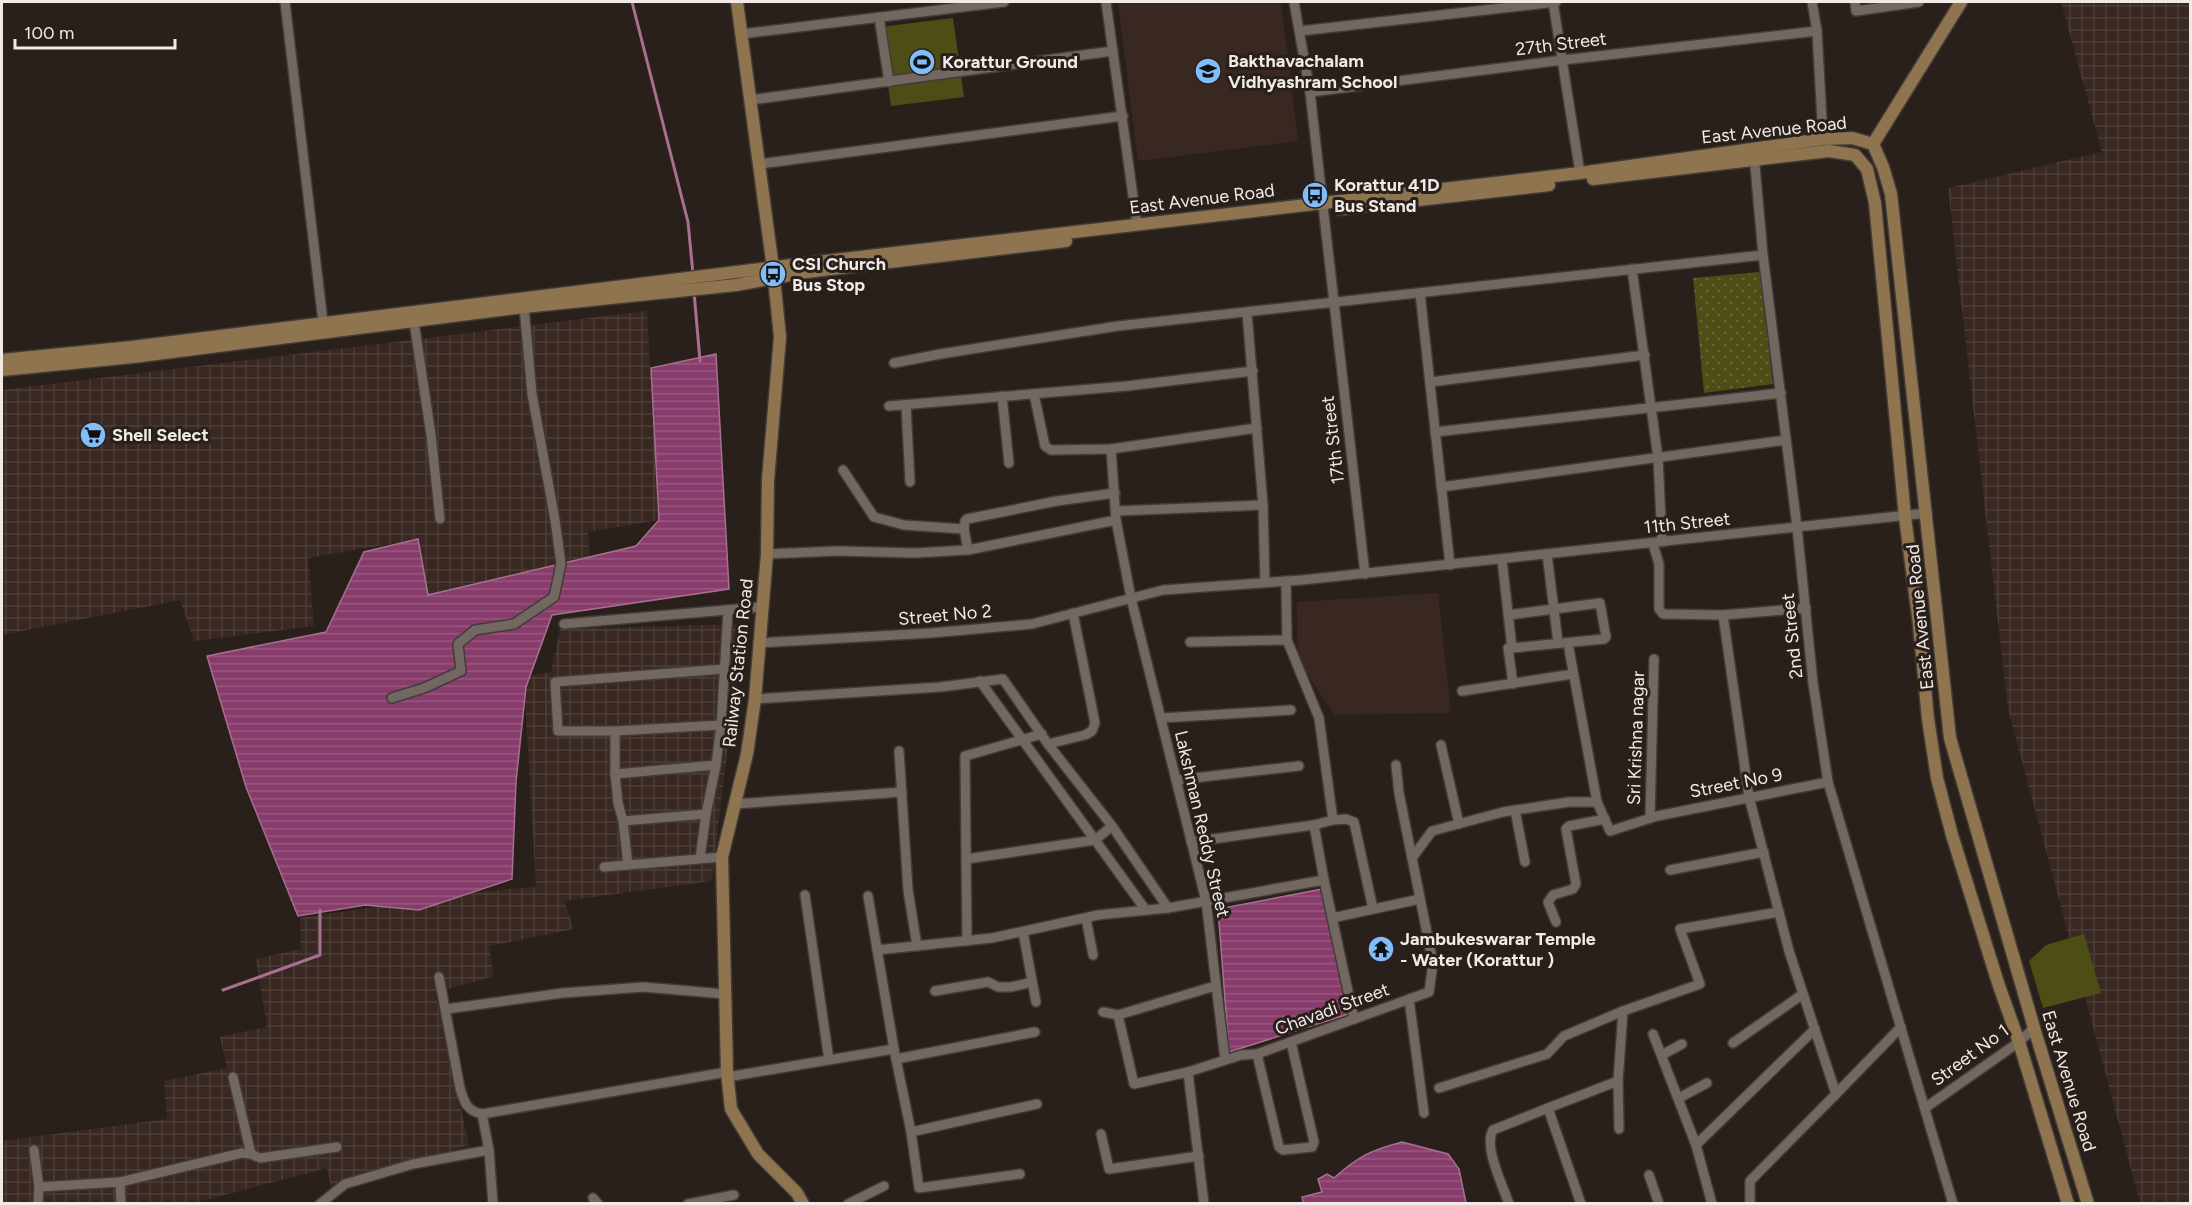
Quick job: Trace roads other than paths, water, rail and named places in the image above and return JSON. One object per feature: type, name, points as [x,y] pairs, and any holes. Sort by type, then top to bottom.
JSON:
[{"type":"main road","name":"Railway Station Road","points":[[737,2],[780,337],[768,480],[767,554],[755,699],[747,753],[722,857],[727,1075],[731,1109],[736,1118],[758,1154],[797,1193],[803,1203]]},
{"type":"main road","points":[[1873,144],[1961,2]]},
{"type":"main road","name":"East Avenue Road","points":[[668,286],[1137,225],[1323,206],[1436,199],[1754,154],[1823,139],[1852,138],[1873,144],[1883,167],[1892,202],[1950,738],[2034,1028],[2088,1203]]},
{"type":"main road","name":"East Avenue Road","points":[[773,273],[806,272],[1580,173],[1754,154],[1829,151],[1855,155],[1867,169],[1875,204],[1905,517],[1937,778],[1952,835],[2068,1203]]},
{"type":"main road","points":[[1875,204],[1892,202]]},
{"type":"main road","points":[[2,370],[668,286]]},
{"type":"main road","points":[[2,360],[324,328],[414,322],[668,286]]},
{"type":"street","points":[[285,2],[324,328]]},
{"type":"street","points":[[741,34],[1004,2]]},
{"type":"street","points":[[1106,2],[1137,225]]},
{"type":"street","name":"17th Street","points":[[1294,2],[1310,93],[1365,574]]},
{"type":"street","points":[[1300,31],[1554,2],[1580,173]]},
{"type":"street","points":[[1812,2],[1823,139]]},
{"type":"street","points":[[1855,2],[1856,11],[1919,2]]},
{"type":"street","points":[[879,17],[889,81]]},
{"type":"street","name":"27th Street","points":[[1310,93],[1563,60],[1816,31]]},
{"type":"street","points":[[750,100],[1113,51]]},
{"type":"street","points":[[759,164],[1123,116]]},
{"type":"street","name":"2nd Street","points":[[1754,154],[1763,255],[1797,527],[1813,683],[1828,782],[1953,1203]]},
{"type":"street","points":[[894,363],[1118,326],[1763,255]]},
{"type":"street","points":[[1632,269],[1646,355],[1658,459],[1659,609],[1663,614],[1724,615],[1806,608]]},
{"type":"street","points":[[1420,293],[1450,565]]},
{"type":"street","points":[[392,698],[424,688],[461,671],[458,645],[475,630],[514,624],[554,597],[561,564],[532,394],[524,308]]},
{"type":"street","points":[[1247,313],[1263,505],[1265,582]]},
{"type":"street","points":[[414,322],[431,435],[440,519]]},
{"type":"street","points":[[1430,382],[1646,355]]},
{"type":"street","points":[[889,406],[1127,386],[1253,371]]},
{"type":"street","points":[[1435,432],[1780,393]]},
{"type":"street","points":[[1034,394],[1042,437],[1047,448],[1051,450],[1111,449],[1257,428]]},
{"type":"street","points":[[1002,396],[1009,463]]},
{"type":"street","points":[[906,405],[910,482]]},
{"type":"street","points":[[1441,487],[1786,440]]},
{"type":"street","name":"Lakshman Reddy Street","points":[[1111,449],[1116,515],[1131,598],[1206,901],[1225,1059]]},
{"type":"street","points":[[843,470],[874,517],[903,525],[964,529]]},
{"type":"street","points":[[968,550],[964,529],[964,521],[967,519],[1057,501],[1114,493]]},
{"type":"street","points":[[767,554],[838,551],[915,553],[968,550],[1116,515],[1263,505]]},
{"type":"street","name":"11th Street","points":[[1286,581],[1502,560],[1927,513]]},
{"type":"street","points":[[1546,554],[1558,642]]},
{"type":"street","points":[[1502,560],[1508,615],[1512,648],[1604,639],[1602,604],[1508,615]]},
{"type":"street","points":[[1286,581],[1287,640],[1320,718],[1333,820]]},
{"type":"street","name":"Street No 2","points":[[758,643],[1032,624],[1162,590],[1286,581]]},
{"type":"street","points":[[564,624],[728,612],[761,607]]},
{"type":"street","points":[[700,858],[721,724],[728,612]]},
{"type":"street","points":[[1048,744],[1092,732],[1095,723],[1073,613]]},
{"type":"street","points":[[1724,615],[1749,797],[1779,912],[1836,1095]]},
{"type":"street","points":[[1190,642],[1287,640]]},
{"type":"street","points":[[1508,648],[1513,684]]},
{"type":"street","points":[[1556,922],[1548,902],[1553,895],[1573,889],[1576,884],[1566,829],[1569,826],[1605,819],[1597,802],[1569,649]]},
{"type":"street","name":"Sri Krishna nagar","points":[[1650,818],[1654,659]]},
{"type":"street","points":[[721,724],[615,731],[558,731],[555,682],[724,669]]},
{"type":"street","points":[[1462,691],[1573,674]]},
{"type":"street","points":[[755,699],[940,687],[1003,680],[1048,744],[1112,826],[1168,908]]},
{"type":"street","points":[[980,681],[1145,909]]},
{"type":"street","points":[[1161,718],[1291,710]]},
{"type":"street","points":[[615,731],[615,774],[628,865]]},
{"type":"street","points":[[967,941],[965,756],[1042,734]]},
{"type":"street","points":[[1441,745],[1459,824]]},
{"type":"street","points":[[899,751],[908,890],[917,946]]},
{"type":"street","points":[[615,774],[716,765]]},
{"type":"street","name":"Chavadi Street","points":[[1118,1015],[1134,1084],[1188,1072],[1241,1055],[1257,1054],[1429,992],[1433,963],[1399,794],[1396,765]]},
{"type":"street","points":[[1176,780],[1299,766]]},
{"type":"street","name":"Street No 9","points":[[1605,819],[1610,831],[1650,818],[1828,782]]},
{"type":"street","points":[[735,804],[902,792]]},
{"type":"street","points":[[1412,858],[1432,831],[1515,810],[1569,802],[1597,802]]},
{"type":"street","points":[[1515,810],[1526,862]]},
{"type":"street","points":[[623,821],[706,814]]},
{"type":"street","points":[[1191,842],[1346,819],[1354,822],[1373,909]]},
{"type":"street","points":[[1314,825],[1354,1019]]},
{"type":"street","points":[[966,859],[1095,840],[1112,826]]},
{"type":"street","points":[[1670,870],[1764,852]]},
{"type":"street","points":[[604,867],[722,857]]},
{"type":"street","points":[[877,950],[967,941],[1086,918],[1168,908],[1324,880]]},
{"type":"street","points":[[806,895],[829,1060]]},
{"type":"street","points":[[868,896],[919,1188],[1020,1174]]},
{"type":"street","points":[[1332,918],[1420,899]]},
{"type":"street","points":[[1439,1088],[1547,1053],[1564,1036],[1623,1011],[1700,984],[1680,929],[1779,912]]},
{"type":"street","points":[[1086,918],[1093,955]]},
{"type":"street","points":[[1023,932],[1036,1002]]},
{"type":"street","points":[[439,977],[464,1103],[472,1112],[482,1114],[727,1075],[829,1060],[895,1054],[1035,1032]]},
{"type":"street","points":[[935,991],[988,982],[998,987],[1005,987],[1032,982]]},
{"type":"street","points":[[1103,1012],[1118,1015],[1215,986]]},
{"type":"street","points":[[446,1009],[563,993],[643,987],[725,994]]},
{"type":"street","points":[[1733,1043],[1803,994]]},
{"type":"street","points":[[1409,999],[1424,1113]]},
{"type":"street","points":[[1619,1129],[1618,1081],[1623,1011]]},
{"type":"street","points":[[1750,1203],[1750,1181],[1901,1028]]},
{"type":"street","name":"Street No 1","points":[[1925,1108],[2019,1042],[2034,1028]]},
{"type":"street","points":[[1696,1145],[1815,1029]]},
{"type":"street","points":[[1653,1034],[1696,1145],[1712,1203]]},
{"type":"street","points":[[1257,1054],[1279,1147],[1282,1150],[1311,1147],[1314,1142],[1291,1042]]},
{"type":"street","points":[[1662,1055],[1682,1044]]},
{"type":"street","points":[[1188,1072],[1204,1203]]},
{"type":"street","points":[[233,1077],[251,1154]]},
{"type":"street","points":[[1509,1203],[1491,1151],[1490,1136],[1493,1130],[1618,1081]]},
{"type":"street","points":[[1679,1098],[1707,1083]]},
{"type":"street","points":[[911,1132],[1037,1104]]},
{"type":"street","points":[[1548,1108],[1581,1203]]},
{"type":"street","points":[[482,1114],[489,1150],[493,1203]]},
{"type":"street","points":[[1101,1134],[1109,1170],[1199,1156]]},
{"type":"street","points":[[39,1187],[120,1182],[242,1153],[260,1158],[336,1147]]},
{"type":"street","points":[[34,1150],[39,1203]]},
{"type":"street","points":[[320,1203],[345,1184],[413,1164],[489,1150]]},
{"type":"street","points":[[1649,1175],[1659,1203]]},
{"type":"street","points":[[120,1182],[121,1203]]},
{"type":"street","points":[[848,1203],[884,1186]]},
{"type":"street","points":[[688,1203],[734,1195]]},
{"type":"waterway","points":[[632,2],[688,222],[693,274]]},
{"type":"waterway","points":[[694,292],[700,361]]},
{"type":"waterway","points":[[223,990],[320,955],[320,910]]},
{"type":"place","name":"Korattur Ground","points":[[922,62]]},
{"type":"place","name":"Bakthavachalam Vidhyashram School","points":[[1208,71]]},
{"type":"place","name":"Korattur 41D Bus Stand","points":[[1315,195]]},
{"type":"place","name":"CSI Church Bus Stop","points":[[773,274]]},
{"type":"place","name":"Shell Select","points":[[93,435]]},
{"type":"place","name":"Jambukeswarar Temple - Water (Korattur )","points":[[1381,949]]}]
